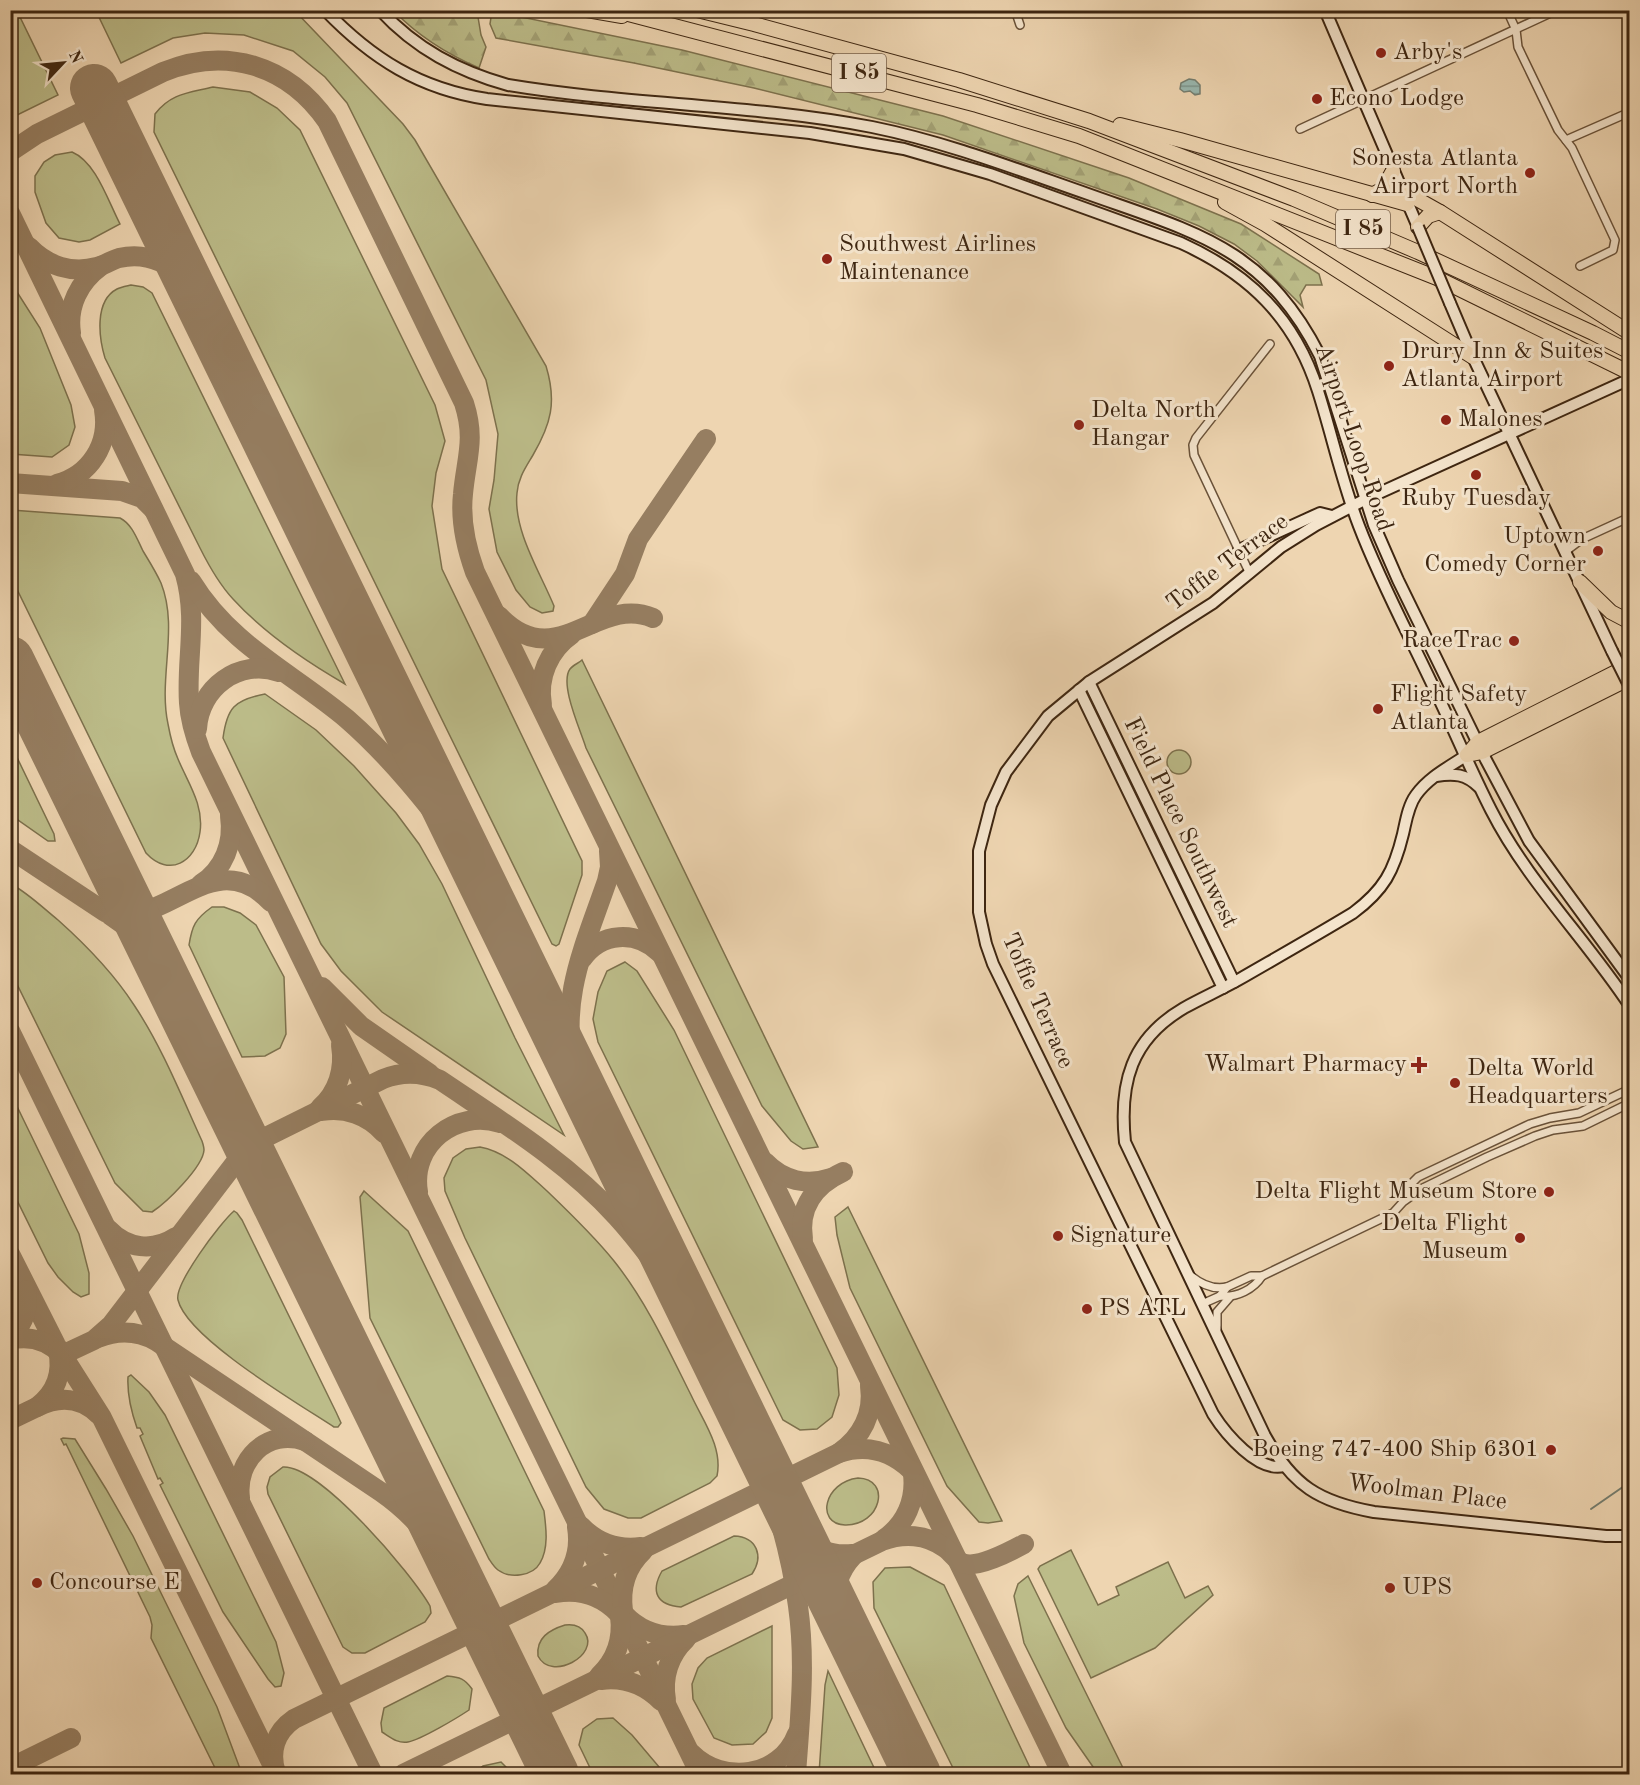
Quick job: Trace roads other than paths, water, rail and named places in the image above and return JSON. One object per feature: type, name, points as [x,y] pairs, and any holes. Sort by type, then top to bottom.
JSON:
[{"type":"highway","points":[[587,10],[636,18]]},
{"type":"highway","name":"I 85","points":[[613,10],[636,18],[802,58],[977,105],[1079,136],[1437,278],[1629,373]]},
{"type":"highway","name":"I 85","points":[[697,10],[959,80],[1089,121],[1294,199],[1418,252],[1629,352]]},
{"type":"highway","points":[[728,10],[754,24]]},
{"type":"highway","points":[[1089,121],[1116,124],[1180,140],[1407,204]]},
{"type":"highway","points":[[1079,136],[1099,152],[1192,186],[1227,203],[1473,357]]},
{"type":"highway","points":[[1371,195],[1383,189],[1393,171]]},
{"type":"highway","points":[[1401,190],[1440,212],[1629,333]]},
{"type":"highway","points":[[1418,227],[1428,216],[1440,212]]},
{"type":"highway","points":[[1580,582],[1611,612],[1629,622]]},
{"type":"highway","points":[[1467,755],[1629,665]]},
{"type":"highway","points":[[1480,747],[1629,678]]},
{"type":"main road","name":"Airport Loop Road","points":[[325,10],[368,50],[394,68],[424,83],[466,96],[825,135],[904,149],[990,174],[1181,243],[1210,256],[1236,273],[1260,293],[1280,316],[1308,363],[1352,506],[1381,577],[1508,840],[1629,1006]]},
{"type":"main road","name":"Airport Loop Road","points":[[380,10],[415,43],[436,57],[484,78],[508,85],[826,120],[929,140],[1186,229],[1216,243],[1244,261],[1284,298],[1309,334],[1328,375],[1374,525],[1398,580],[1528,841],[1629,979]]},
{"type":"main road","points":[[1325,10],[1473,357],[1629,687]]},
{"type":"main road","name":"Toffie Terrace","points":[[1284,1466],[1273,1466],[1246,1452],[1231,1438],[1213,1414],[993,964],[979,912],[977,872],[979,851],[991,805],[1006,772],[1048,716],[1089,682],[1214,603],[1281,547],[1332,516],[1366,499],[1629,378]]},
{"type":"main road","points":[[1239,550],[1320,513],[1332,516]]},
{"type":"main road","name":"Field Place Southwest","points":[[1089,682],[1118,758]]},
{"type":"main road","name":"Field Place Southwest","points":[[1079,690],[1118,758],[1145,813],[1185,881],[1234,982]]},
{"type":"main road","points":[[1433,777],[1467,755]]},
{"type":"main road","points":[[1433,777],[1455,774],[1466,776],[1482,789]]},
{"type":"main road","name":"Woolman Place","points":[[1433,777],[1415,796],[1393,868],[1386,881],[1371,899],[1353,913],[1183,1009],[1156,1030],[1136,1056],[1124,1089],[1122,1110],[1125,1142],[1265,1436],[1284,1466],[1310,1490],[1330,1501],[1374,1512],[1629,1536]]},
{"type":"main road","name":"Field Place Southwest","points":[[1145,813],[1174,887],[1223,988]]},
{"type":"main road","points":[[1174,887],[1185,881]]},
{"type":"street","points":[[1014,10],[1020,25]]},
{"type":"street","points":[[1507,10],[1516,30],[1518,47],[1558,130],[1572,148],[1615,240],[1613,250],[1580,266]]},
{"type":"street","points":[[1300,129],[1557,10]]},
{"type":"street","points":[[1566,140],[1629,111]]},
{"type":"street","points":[[1250,573],[1194,455],[1193,445],[1196,438],[1270,344]]},
{"type":"street","points":[[1566,551],[1582,539],[1629,517]]},
{"type":"street","points":[[1403,1202],[1411,1184],[1418,1177],[1439,1166],[1530,1124],[1579,1113],[1629,1089]]},
{"type":"street","points":[[1187,1273],[1207,1286],[1218,1289],[1251,1276],[1262,1276],[1393,1213],[1403,1202],[1421,1189],[1535,1136],[1583,1126],[1629,1103]]},
{"type":"street","points":[[1217,1335],[1217,1312],[1230,1297],[1256,1286],[1262,1276]]},
{"type":"street","points":[[1202,1304],[1220,1296],[1227,1287]]},
{"type":"street","points":[[1220,1296],[1230,1297]]},
{"type":"water","points":[[1189,79],[1195,80],[1200,85],[1200,94],[1195,95],[1190,91],[1184,92],[1180,89],[1181,83]]},
{"type":"waterway","points":[[1591,1509],[1630,1482]]},
{"type":"place","name":"Arby's","points":[[1381,53]]},
{"type":"place","name":"Econo Lodge","points":[[1317,99]]},
{"type":"place","name":"Sonesta Atlanta Airport North","points":[[1530,173]]},
{"type":"place","name":"Southwest Airlines Maintenance","points":[[827,259]]},
{"type":"place","name":"Drury Inn & Suites Atlanta Airport","points":[[1389,366]]},
{"type":"place","name":"Malones","points":[[1446,420]]},
{"type":"place","name":"Delta North Hangar","points":[[1079,425]]},
{"type":"place","name":"Ruby Tuesday","points":[[1476,475]]},
{"type":"place","name":"Uptown Comedy Corner","points":[[1598,551]]},
{"type":"place","name":"RaceTrac","points":[[1514,641]]},
{"type":"place","name":"Flight Safety Atlanta","points":[[1378,709]]},
{"type":"place","name":"Walmart Pharmacy","points":[[1419,1065]]},
{"type":"place","name":"Delta World Headquarters","points":[[1455,1083]]},
{"type":"place","name":"Delta Flight Museum Store","points":[[1549,1192]]},
{"type":"place","name":"Signature","points":[[1058,1236]]},
{"type":"place","name":"Delta Flight Museum","points":[[1520,1238]]},
{"type":"place","name":"PS ATL","points":[[1087,1309]]},
{"type":"place","name":"Boeing 747-400 Ship 6301","points":[[1551,1450]]},
{"type":"place","name":"Concourse E","points":[[37,1583]]},
{"type":"place","name":"UPS","points":[[1390,1588]]}]
